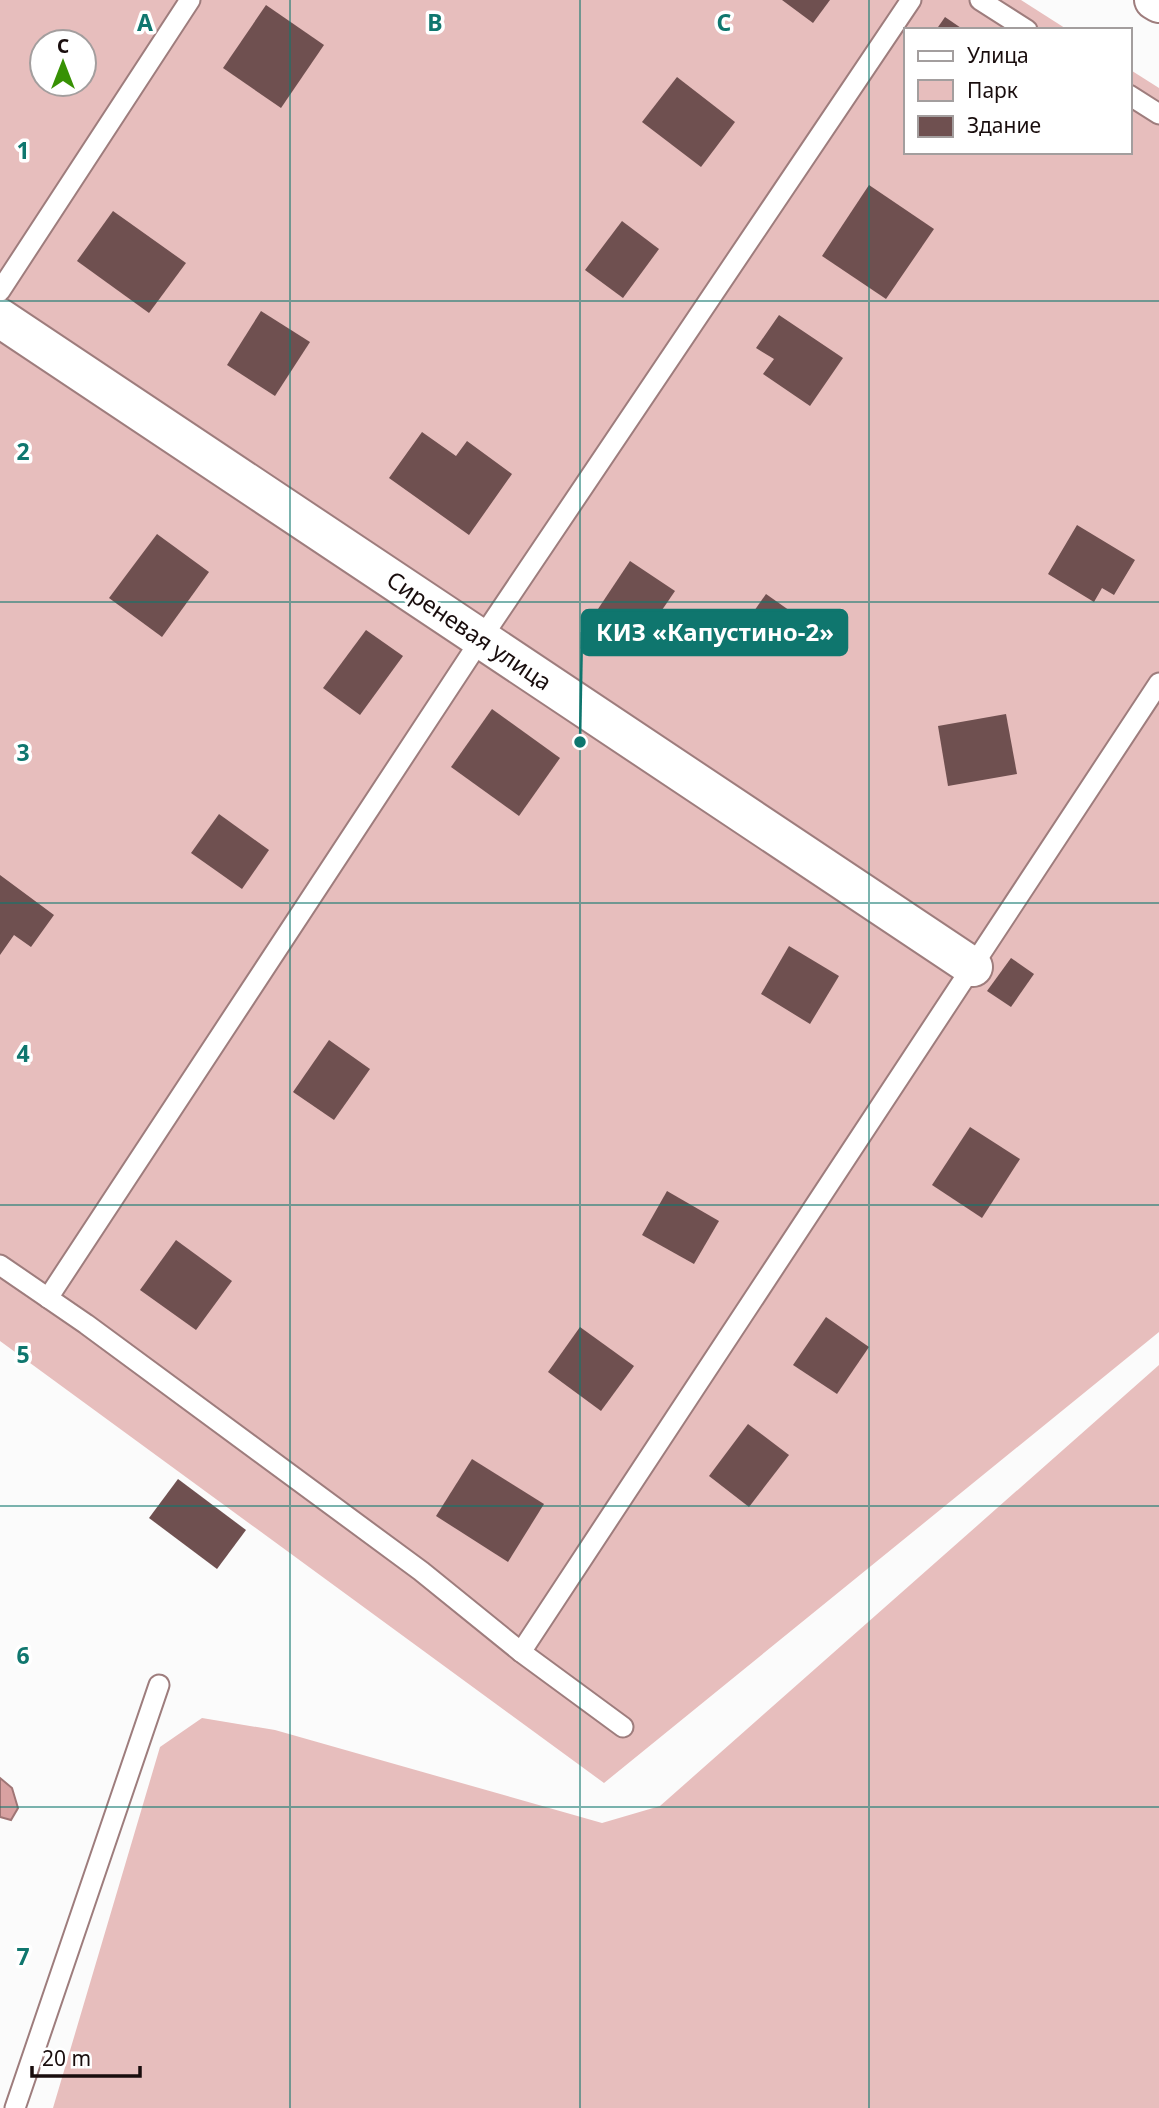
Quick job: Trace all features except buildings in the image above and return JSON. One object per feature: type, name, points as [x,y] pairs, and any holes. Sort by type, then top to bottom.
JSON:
[{"type":"street","points":[[1154,0],[1159,3]]},
{"type":"street","name":"Сиреневая улица","points":[[0,318],[972,967]]},
{"type":"lane","points":[[0,291],[190,0]]},
{"type":"lane","points":[[48,1298],[481,639],[911,0]]},
{"type":"lane","points":[[980,0],[1024,28]]},
{"type":"lane","points":[[1131,96],[1159,114]]},
{"type":"lane","points":[[522,1653],[1159,683]]},
{"type":"lane","points":[[0,1265],[410,1563],[522,1653],[622,1727]]},
{"type":"lane","points":[[15,2108],[159,1685]]},
{"type":"green space","points":[[0,0],[1021,0],[1065,28],[904,28],[904,154],[1131,154],[1131,70],[1159,88],[1159,1332],[604,1783],[0,1341]]},
{"type":"green space","points":[[1159,1365],[1159,2108],[53,2108],[160,1747],[202,1718],[275,1730],[602,1823],[660,1806]]},
{"type":"shaded area","points":[[0,1778],[12,1788],[18,1808],[11,1820],[0,1817]]},
{"type":"place","name":"КИЗ «Капустино-2»","points":[[580,742]]}]
